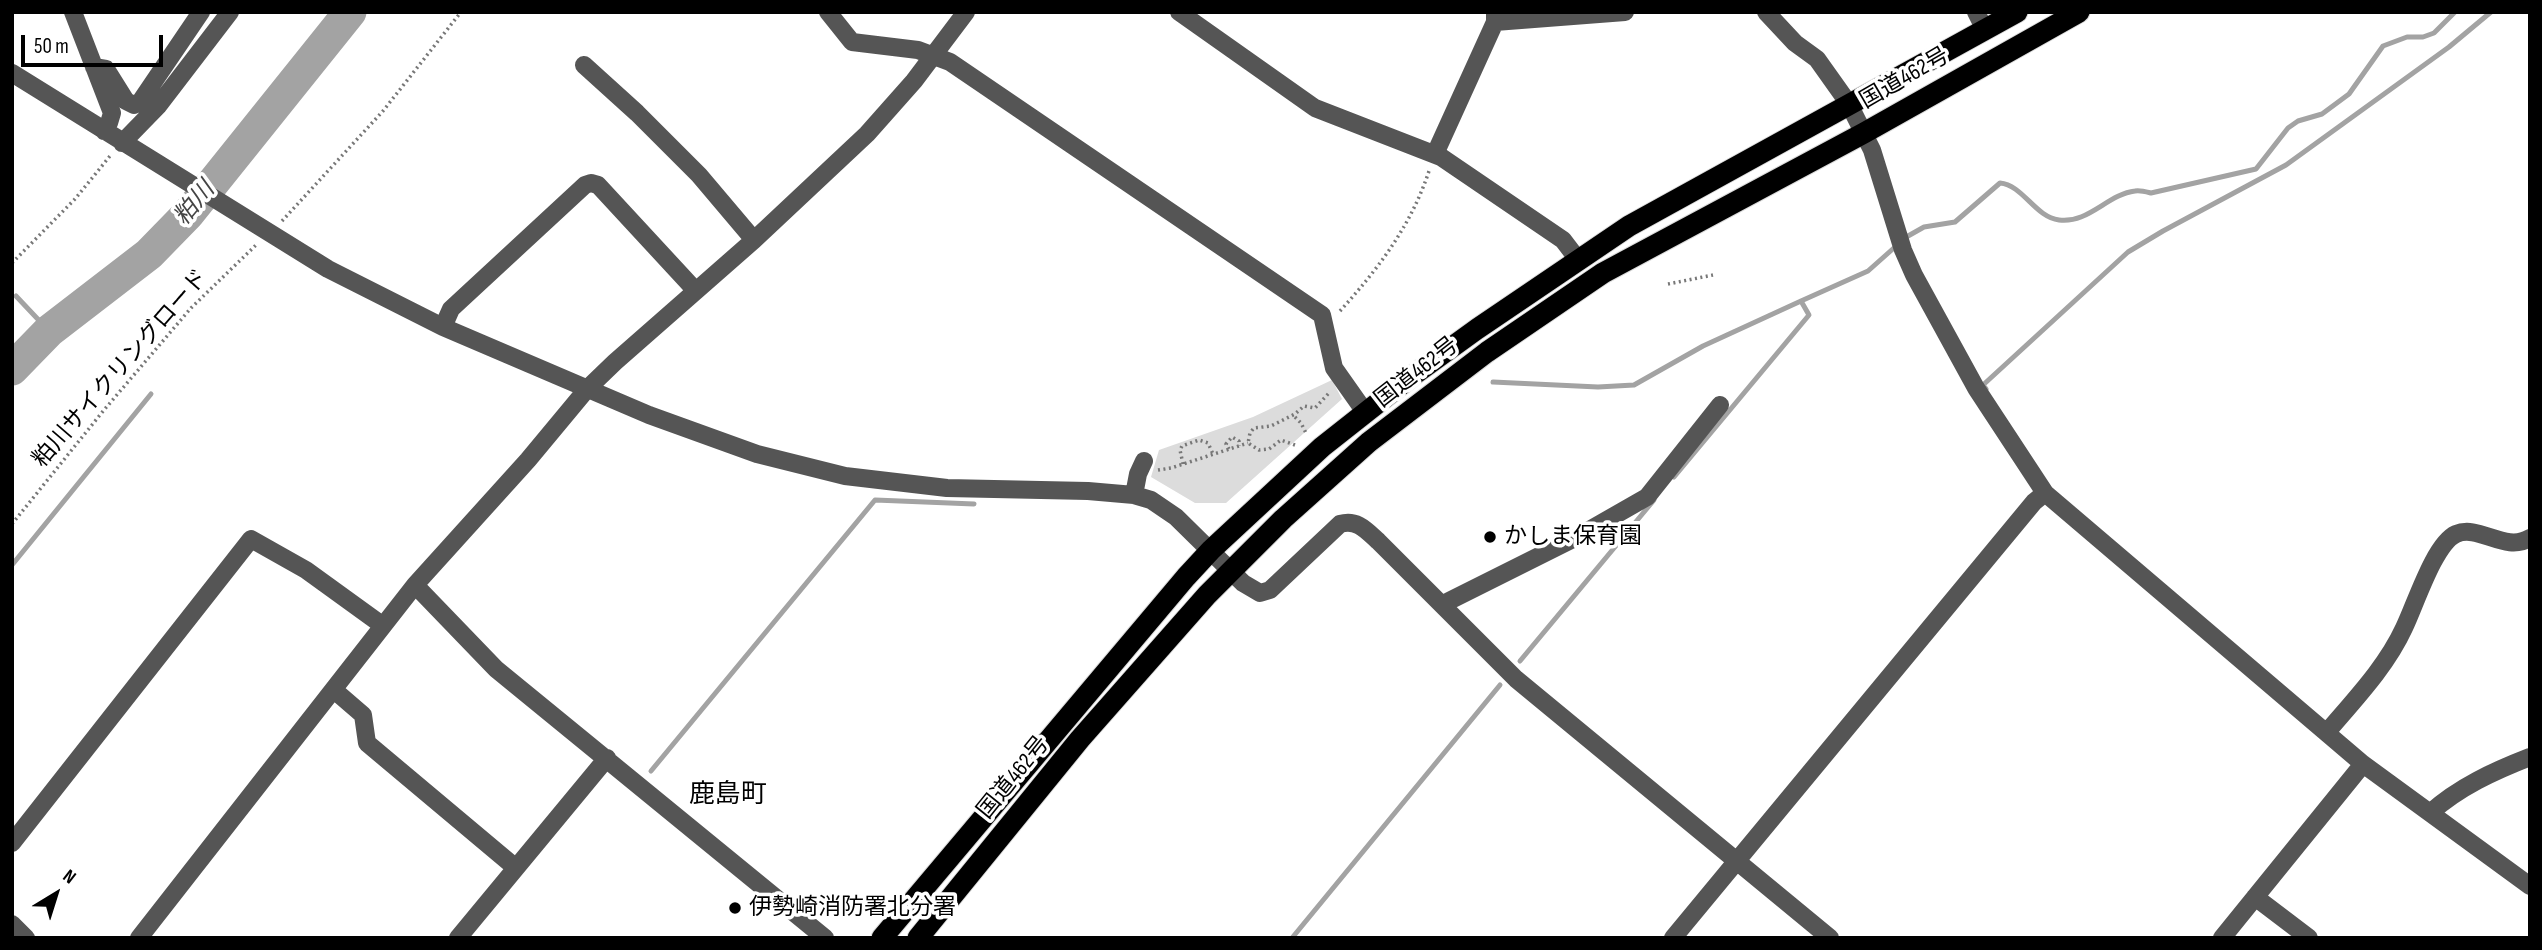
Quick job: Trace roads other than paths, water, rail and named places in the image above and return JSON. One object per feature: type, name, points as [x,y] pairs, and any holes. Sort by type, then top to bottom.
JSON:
[{"type":"highway","name":"国道462号","points":[[883,938],[1140,629],[1211,550],[1322,447],[1477,328],[1629,226],[1849,104],[1980,21],[2017,12]]},
{"type":"highway","name":"国道462号","points":[[918,938],[1080,739],[1231,571],[1335,470],[1487,352],[1602,273],[1864,133],[2079,12]]},
{"type":"street","points":[[73,12],[112,113],[110,123],[104,131]]},
{"type":"street","points":[[94,67],[106,69],[126,101],[134,105],[140,103],[201,12]]},
{"type":"street","points":[[122,147],[158,106],[230,12]]},
{"type":"street","points":[[828,12],[852,42],[918,50],[950,62],[1322,315],[1334,368],[1365,412]]},
{"type":"street","points":[[139,938],[382,625],[587,389],[754,240],[867,134],[895,104],[967,12]]},
{"type":"street","points":[[1179,12],[1315,108],[1435,154],[1563,240],[1579,261]]},
{"type":"street","points":[[1435,154],[1495,17],[1625,12]]},
{"type":"street","points":[[1766,12],[1795,43],[1816,59],[1849,104],[1881,174],[1913,275],[1976,388],[2045,493],[2363,764],[2530,886]]},
{"type":"street","points":[[584,65],[699,175],[754,240]]},
{"type":"street","points":[[12,73],[104,131],[122,147],[328,269],[443,327],[709,438],[769,457],[845,476],[947,488],[1088,491],[1134,495],[1150,500],[1176,517],[1250,589],[1259,593],[1270,590],[1340,524],[1353,522],[1372,535],[1516,680],[1830,938]]},
{"type":"street","points":[[443,327],[451,309],[488,273],[585,185],[592,183],[598,185],[696,291]]},
{"type":"street","points":[[1443,606],[1577,537],[1647,497],[1720,405]]},
{"type":"street","points":[[1134,495],[1138,474],[1148,466]]},
{"type":"street","points":[[1673,938],[2034,502],[2045,493]]},
{"type":"street","points":[[2327,732],[2396,644],[2429,571],[2447,542],[2456,534],[2465,533],[2516,543],[2530,538]]},
{"type":"street","points":[[12,843],[251,539],[306,570],[382,625]]},
{"type":"street","points":[[415,585],[496,669],[825,938]]},
{"type":"street","points":[[334,690],[363,715],[367,743],[516,868]]},
{"type":"street","points":[[2430,813],[2445,800],[2489,773],[2530,757]]},
{"type":"street","points":[[458,938],[607,758]]},
{"type":"street","points":[[2222,938],[2363,764]]},
{"type":"street","points":[[2255,897],[2309,938]]},
{"type":"street","points":[[12,924],[26,938]]},
{"type":"waterway","name":"粕川","points":[[12,369],[49,331],[149,254],[188,214],[350,12]]},
{"type":"waterway","points":[[1908,236],[1924,227],[1955,222],[2000,183],[2016,189],[2051,218],[2069,220],[2079,218],[2125,193],[2151,193],[2256,169],[2288,128],[2298,121],[2322,114],[2349,94],[2383,46],[2407,37],[2423,37],[2434,33],[2455,12]]},
{"type":"waterway","points":[[1986,389],[1983,385],[2128,252],[2286,165],[2449,47],[2491,12]]},
{"type":"waterway","points":[[1674,477],[1809,315],[1801,301],[1868,271],[1895,247]]},
{"type":"waterway","points":[[16,296],[49,331]]},
{"type":"waterway","points":[[1493,382],[1598,387],[1634,385],[1703,346],[1801,301]]},
{"type":"waterway","points":[[12,565],[151,394]]},
{"type":"waterway","points":[[651,771],[875,500],[974,504]]},
{"type":"waterway","points":[[1520,661],[1654,500]]},
{"type":"waterway","points":[[1292,938],[1500,685]]},
{"type":"place","name":"かしま保育園","points":[[1490,537]]},
{"type":"place","name":"伊勢崎消防署北分署","points":[[735,908]]},
{"type":"district","name":"鹿島町","points":[[728,795]]}]
